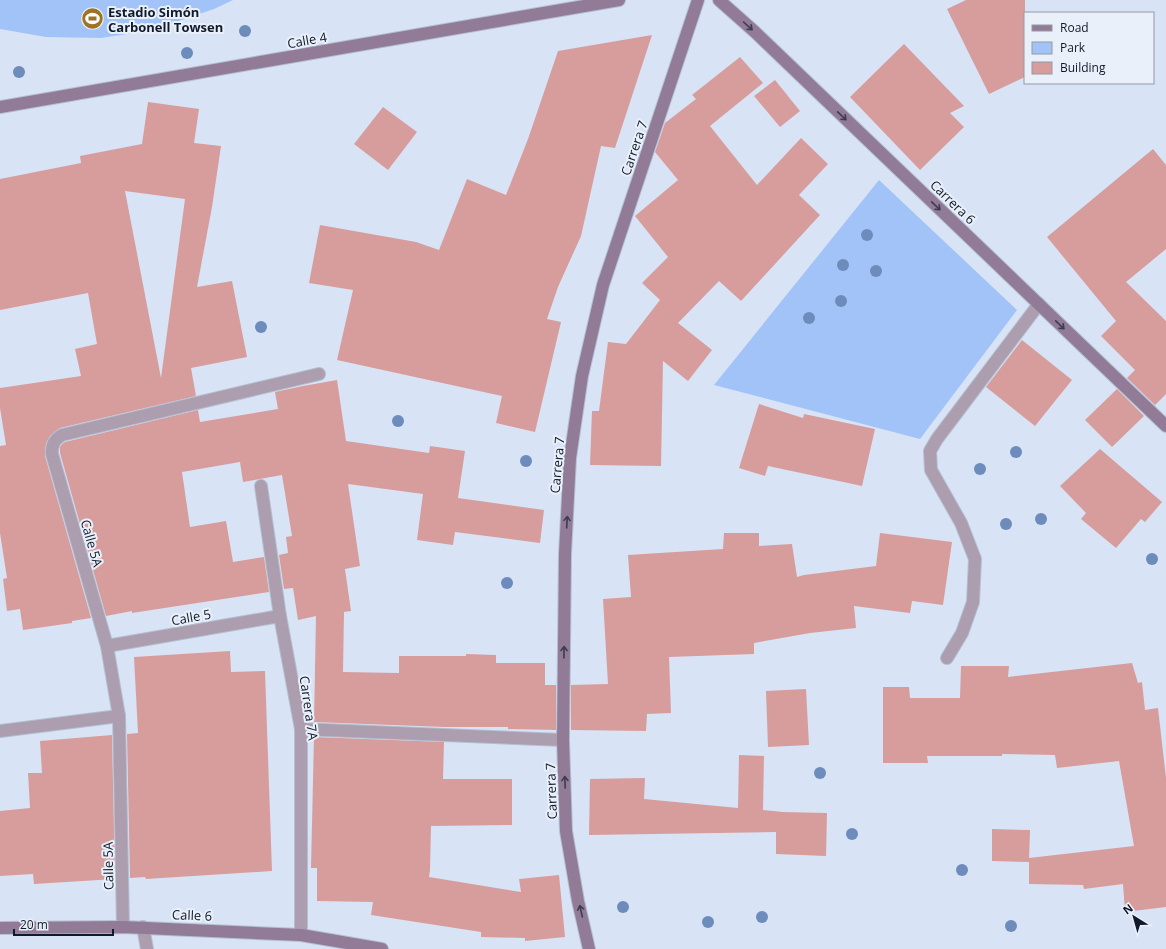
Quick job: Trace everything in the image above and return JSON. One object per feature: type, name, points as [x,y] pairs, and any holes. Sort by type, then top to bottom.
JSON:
[{"type":"street","name":"Calle 4","points":[[0,107],[619,0]]},
{"type":"street","name":"Carrera 7","points":[[589,949],[578,901],[566,830],[563,740],[565,554],[570,458],[582,376],[603,285],[698,0]]},
{"type":"street","name":"Carrera 6","points":[[720,0],[1166,426]]},
{"type":"street","points":[[947,658],[962,633],[973,602],[975,560],[961,523],[931,470],[930,451],[937,439],[1039,304]]},
{"type":"street","name":"Calle 5A","points":[[123,927],[119,716],[107,646],[52,454],[52,446],[55,440],[62,435],[319,374]]},
{"type":"street","name":"Carrera 7A","points":[[262,486],[280,616],[301,729],[301,935]]},
{"type":"street","name":"Calle 5","points":[[107,646],[280,616]]},
{"type":"street","points":[[0,731],[119,716]]},
{"type":"street","points":[[301,729],[563,740]]},
{"type":"street","name":"Calle 6","points":[[0,928],[123,927],[301,935],[382,949]]},
{"type":"street","points":[[143,928],[147,949]]},
{"type":"green space","name":"Estadio Simón Carbonell Towsen","points":[[0,0],[233,0],[214,9],[152,30],[101,38],[46,37],[0,29]]},
{"type":"green space","points":[[879,180],[1017,310],[920,439],[714,385]]},
{"type":"building","points":[[966,0],[1025,0],[1024,77],[989,94],[947,9]]},
{"type":"building","points":[[652,35],[615,148],[601,146],[581,236],[558,287],[547,319],[561,322],[535,432],[496,423],[502,396],[337,360],[353,290],[309,283],[320,225],[416,242],[439,250],[467,179],[506,195],[528,139],[558,51]]},
{"type":"building","points":[[904,44],[964,106],[950,113],[964,127],[920,170],[850,97]]},
{"type":"building","points":[[740,57],[763,83],[710,126],[757,185],[801,138],[828,164],[799,195],[820,215],[741,301],[719,281],[678,323],[712,350],[688,381],[663,361],[661,466],[590,465],[592,411],[599,411],[608,342],[626,344],[660,300],[642,283],[668,257],[635,216],[678,180],[655,152],[665,123],[696,99],[692,95]]},
{"type":"building","points":[[775,80],[800,111],[780,127],[754,96]]},
{"type":"building","points":[[148,102],[199,109],[194,143],[221,146],[212,207],[197,287],[232,281],[247,357],[191,368],[196,396],[60,428],[50,436],[46,443],[45,456],[91,618],[72,621],[72,623],[23,630],[20,609],[7,611],[3,579],[7,578],[0,533],[0,446],[6,445],[0,408],[0,388],[81,376],[75,349],[97,344],[88,293],[0,310],[0,179],[81,163],[80,156],[142,144]],"holes":[[[125,191],[185,199],[161,378]]]},
{"type":"building","points":[[383,107],[417,132],[388,170],[354,144]]},
{"type":"building","points":[[1153,149],[1166,165],[1166,249],[1126,282],[1166,321],[1166,394],[1155,405],[1127,378],[1135,370],[1101,336],[1116,321],[1047,237]]},
{"type":"building","points":[[1022,340],[1072,380],[1035,426],[986,387]]},
{"type":"building","points":[[337,380],[346,441],[429,453],[430,446],[465,451],[458,498],[544,510],[540,543],[455,532],[453,545],[417,540],[423,494],[348,484],[360,566],[345,569],[351,611],[344,612],[343,672],[399,673],[399,656],[466,656],[466,654],[496,655],[496,663],[545,663],[545,685],[556,685],[556,730],[508,729],[508,727],[444,727],[314,722],[316,616],[298,620],[293,588],[284,589],[279,555],[288,553],[286,537],[292,536],[282,475],[243,482],[240,462],[182,472],[190,527],[226,521],[233,562],[264,557],[269,592],[106,616],[60,453],[60,447],[62,444],[65,442],[198,410],[200,422],[278,409],[275,392]]},
{"type":"building","points":[[1117,389],[1144,416],[1112,447],[1085,420]]},
{"type":"building","points":[[759,404],[803,418],[804,414],[875,429],[862,486],[768,466],[765,476],[739,468]]},
{"type":"building","points":[[1100,449],[1162,502],[1145,522],[1141,519],[1116,548],[1081,519],[1086,513],[1060,486]]},
{"type":"building","points":[[724,533],[759,533],[759,546],[792,544],[797,577],[876,566],[880,533],[952,542],[943,605],[912,601],[910,613],[854,606],[856,628],[810,633],[754,643],[754,654],[669,657],[671,713],[647,714],[646,731],[571,730],[571,685],[608,684],[603,599],[631,597],[628,555],[723,549]]},
{"type":"building","points":[[230,651],[231,672],[265,671],[272,871],[146,879],[145,877],[130,878],[127,734],[138,733],[134,657]]},
{"type":"building","points":[[1132,663],[1138,683],[1142,682],[1145,710],[1158,708],[1166,778],[1166,907],[1125,912],[1123,884],[1084,889],[1083,885],[1029,884],[1029,862],[992,861],[992,829],[1030,830],[1029,858],[1134,846],[1119,761],[1057,768],[1055,755],[1002,754],[1002,756],[927,756],[928,763],[883,763],[883,687],[909,687],[910,698],[960,698],[961,666],[1009,666],[1008,677]]},
{"type":"building","points":[[806,689],[809,745],[768,747],[766,691]]},
{"type":"building","points":[[112,735],[115,879],[34,884],[33,874],[0,876],[0,811],[30,808],[28,773],[42,773],[40,741]]},
{"type":"building","points":[[314,737],[444,742],[443,779],[512,779],[512,825],[431,826],[429,877],[521,892],[519,879],[559,875],[565,937],[525,941],[525,938],[481,937],[481,932],[371,915],[373,902],[317,901],[317,868],[311,868]]},
{"type":"building","points":[[739,755],[764,756],[763,810],[827,813],[826,856],[776,854],[776,832],[589,835],[590,779],[645,778],[644,799],[738,808]]},
{"type":"place","name":"Estadio Simón Carbonell Towsen","points":[[92,19]]}]
